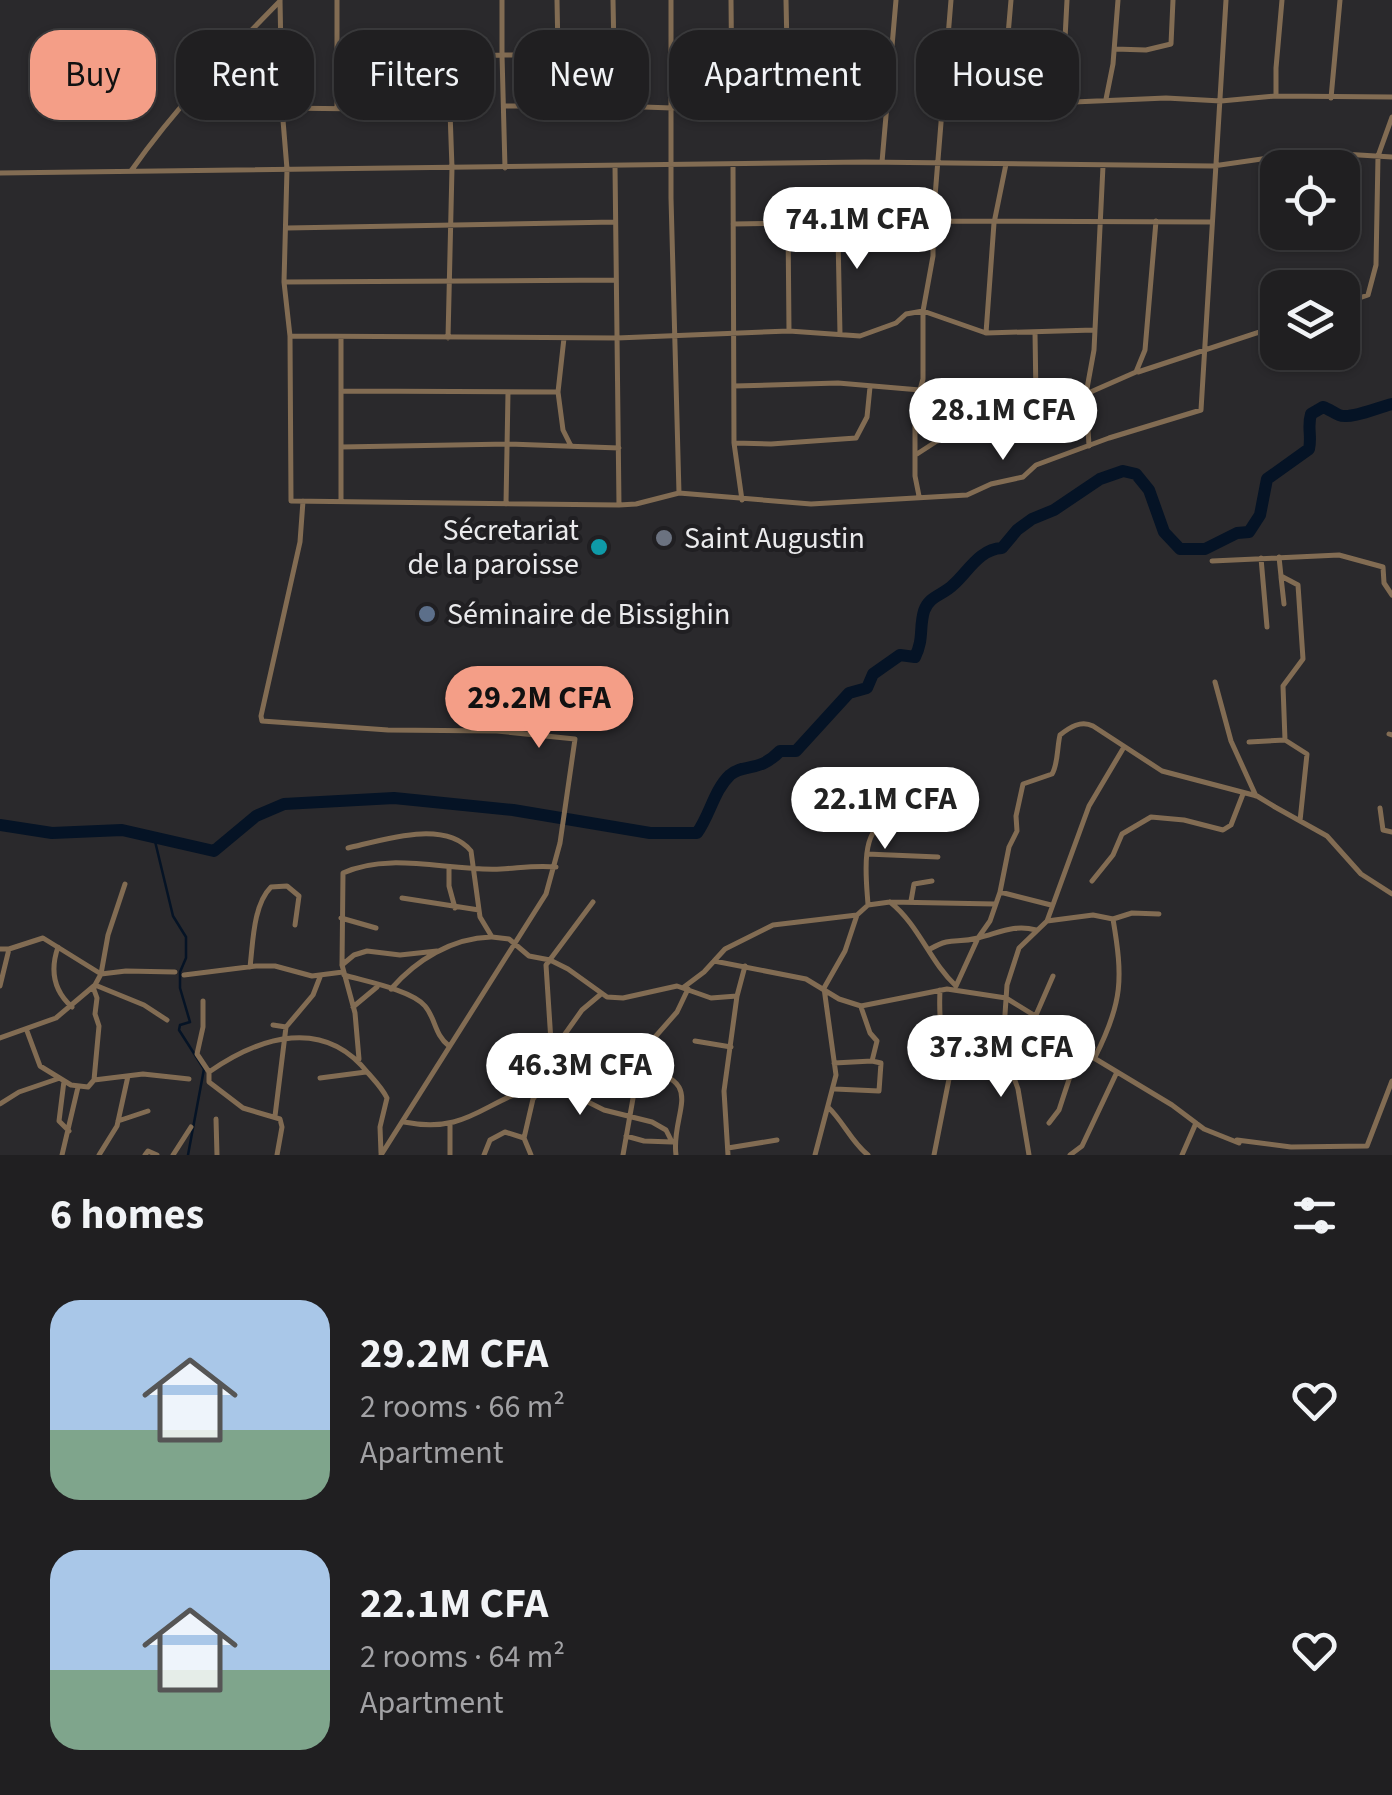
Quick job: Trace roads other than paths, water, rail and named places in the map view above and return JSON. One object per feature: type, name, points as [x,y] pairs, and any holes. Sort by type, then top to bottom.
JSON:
[{"type":"street","points":[[280,0],[281,30]]},
{"type":"street","points":[[130,172],[180,104],[280,0]]},
{"type":"street","points":[[337,0],[339,30]]},
{"type":"street","points":[[502,0],[506,168]]},
{"type":"street","points":[[558,0],[558,30]]},
{"type":"street","points":[[612,30],[613,0]]},
{"type":"street","points":[[671,0],[671,30]]},
{"type":"street","points":[[731,0],[732,30]]},
{"type":"street","points":[[786,0],[787,30]]},
{"type":"street","points":[[894,30],[896,0]]},
{"type":"street","points":[[949,30],[951,0]]},
{"type":"street","points":[[1008,30],[1011,0]]},
{"type":"street","points":[[1065,30],[1067,0]]},
{"type":"street","points":[[1106,99],[1118,0]]},
{"type":"street","points":[[1115,49],[1146,50],[1171,44],[1173,0]]},
{"type":"street","points":[[283,120],[291,501],[620,505],[678,492],[828,504],[975,493],[991,484],[1023,477],[1036,465],[1201,410],[1226,0]]},
{"type":"street","points":[[1276,96],[1282,0]]},
{"type":"street","points":[[1331,98],[1340,0]]},
{"type":"street","points":[[494,55],[514,55]]},
{"type":"street","points":[[1079,101],[1392,97]]},
{"type":"street","points":[[505,106],[514,106]]},
{"type":"street","points":[[1360,297],[1368,294],[1376,265],[1378,156],[1392,117]]},
{"type":"street","points":[[448,338],[450,120]]},
{"type":"street","points":[[672,120],[678,492]]},
{"type":"street","points":[[882,162],[886,120]]},
{"type":"street","points":[[919,496],[915,476],[915,408],[924,355],[924,311],[933,256],[942,120]]},
{"type":"street","points":[[0,173],[882,162],[1214,166],[1310,152],[1392,156]]},
{"type":"street","points":[[733,164],[734,442],[742,500]]},
{"type":"street","points":[[986,333],[994,223],[1006,164]]},
{"type":"street","points":[[614,166],[620,505]]},
{"type":"street","points":[[1088,446],[1086,394],[1094,350],[1103,166]]},
{"type":"street","points":[[829,221],[838,236],[840,334]]},
{"type":"street","points":[[1136,372],[1145,350],[1156,221]]},
{"type":"street","points":[[287,228],[615,222]]},
{"type":"street","points":[[788,222],[789,331]]},
{"type":"street","points":[[733,224],[1212,222]]},
{"type":"street","points":[[284,282],[616,280]]},
{"type":"street","points":[[290,336],[617,338],[789,331],[860,336],[896,323],[906,314],[924,311],[986,333],[1094,330]]},
{"type":"street","points":[[1035,331],[1037,401],[1041,403],[1086,394],[1136,372],[1260,332]]},
{"type":"street","points":[[341,338],[341,502]]},
{"type":"street","points":[[564,338],[558,392],[563,430],[572,447]]},
{"type":"street","points":[[734,386],[838,382],[920,390]]},
{"type":"street","points":[[734,442],[771,444],[856,438],[867,417],[870,388]]},
{"type":"street","points":[[341,392],[558,392]]},
{"type":"street","points":[[506,504],[508,392]]},
{"type":"street","points":[[917,454],[937,441],[971,432]]},
{"type":"street","points":[[341,447],[509,444],[618,448]]},
{"type":"street","points":[[302,501],[300,542],[262,721],[388,730],[498,730],[575,739],[556,866],[546,894],[382,1153]]},
{"type":"street","points":[[1212,561],[1339,556],[1392,567]]},
{"type":"street","points":[[1279,557],[1284,604]]},
{"type":"street","points":[[1260,558],[1267,627]]},
{"type":"street","points":[[1383,568],[1384,583],[1392,595]]},
{"type":"street","points":[[1281,576],[1298,585],[1303,660],[1283,686],[1285,740]]},
{"type":"street","points":[[1214,682],[1230,741],[1257,796]]},
{"type":"street","points":[[956,986],[990,921],[1000,892],[1009,846],[1017,831],[1023,784],[1048,777],[1055,770],[1060,735],[1076,724],[1087,722],[1162,770],[1257,796],[1327,836],[1361,874],[1392,894]]},
{"type":"street","points":[[1249,742],[1285,740],[1307,754],[1300,822]]},
{"type":"street","points":[[1047,921],[1089,806],[1124,748]]},
{"type":"street","points":[[1092,881],[1113,856],[1122,834],[1152,816],[1223,830],[1231,824],[1243,794]]},
{"type":"street","points":[[1380,808],[1383,830],[1392,832]]},
{"type":"street","points":[[868,905],[866,854],[874,831],[884,824],[932,827]]},
{"type":"street","points":[[348,848],[443,832],[468,846],[473,856],[481,922],[492,936]]},
{"type":"street","points":[[866,854],[938,858]]},
{"type":"street","points":[[358,1059],[353,1007],[343,971],[345,871],[400,864],[474,868],[556,866]]},
{"type":"street","points":[[449,866],[454,908]]},
{"type":"street","points":[[911,900],[913,885],[932,881]]},
{"type":"street","points":[[0,1038],[56,1018],[94,986],[102,974],[108,935],[125,884]]},
{"type":"street","points":[[250,967],[263,897],[271,887],[287,886],[299,896],[295,925]]},
{"type":"street","points":[[1000,892],[1052,906]]},
{"type":"street","points":[[402,898],[479,910]]},
{"type":"street","points":[[815,1155],[834,1089],[824,988],[845,950],[856,915],[868,905],[911,900],[995,904]]},
{"type":"street","points":[[532,1155],[524,1138],[533,1099],[546,1083],[552,1057],[546,969],[593,902]]},
{"type":"street","points":[[890,902],[930,949],[941,971],[963,990]]},
{"type":"street","points":[[1029,1155],[1004,1029],[1015,957],[1024,941],[1047,921],[1093,915],[1113,919],[1132,912],[1159,914]]},
{"type":"street","points":[[623,1155],[644,1048],[677,1012],[686,988],[725,949],[773,925],[856,915]]},
{"type":"street","points":[[342,918],[376,928]]},
{"type":"street","points":[[1095,1057],[1118,995],[1120,958],[1113,919]]},
{"type":"street","points":[[930,949],[948,939],[978,938],[1010,928],[1036,930]]},
{"type":"street","points":[[343,971],[354,955],[367,951],[400,955],[437,951],[492,936],[516,943],[528,956],[550,960],[592,984],[601,994],[623,998],[670,986],[711,998],[736,996]]},
{"type":"street","points":[[0,949],[44,938],[102,974],[175,972]]},
{"type":"street","points":[[58,947],[53,966],[57,989],[72,1007]]},
{"type":"street","points":[[0,986],[9,949]]},
{"type":"street","points":[[390,989],[407,971],[437,951]]},
{"type":"street","points":[[714,962],[806,978],[840,999],[861,1006],[940,990],[1006,998],[1036,1015],[1078,1049],[1196,1123],[1238,1142],[1290,1151],[1368,1145],[1392,1081]]},
{"type":"street","points":[[184,975],[276,966],[321,976],[343,971],[421,1002],[436,1033],[449,1046]]},
{"type":"street","points":[[745,966],[736,996],[724,1098],[728,1152],[778,1140]]},
{"type":"street","points":[[275,1116],[286,1027],[313,995],[321,976]]},
{"type":"street","points":[[1036,1015],[1054,976]]},
{"type":"street","points":[[94,986],[144,1004],[168,1020]]},
{"type":"street","points":[[26,1030],[38,1064],[62,1080],[88,1087],[94,1080],[99,1026],[94,1014],[94,986]]},
{"type":"street","points":[[353,1007],[378,986]]},
{"type":"street","points":[[940,990],[941,1030],[949,1063],[957,1070]]},
{"type":"street","points":[[552,1057],[576,1018],[601,994]]},
{"type":"street","points":[[204,1000],[197,1054],[209,1072],[209,1082],[251,1112],[275,1116],[282,1123],[277,1155]]},
{"type":"street","points":[[861,1006],[868,1029],[877,1041],[872,1060]]},
{"type":"street","points":[[273,1026],[286,1027]]},
{"type":"street","points":[[209,1072],[246,1050],[284,1038],[324,1041],[358,1059],[386,1098],[380,1127],[382,1153]]},
{"type":"street","points":[[695,1041],[730,1047]]},
{"type":"street","points":[[934,1155],[941,1132],[945,1087],[971,1058],[1008,1042]]},
{"type":"street","points":[[1049,1123],[1059,1110],[1078,1049]]},
{"type":"street","points":[[834,1063],[881,1063],[879,1091],[834,1089]]},
{"type":"street","points":[[638,1070],[662,1073],[679,1088],[681,1120],[673,1143]]},
{"type":"street","points":[[320,1078],[367,1072]]},
{"type":"street","points":[[1079,1155],[1117,1072]]},
{"type":"street","points":[[94,1080],[152,1074],[189,1079]]},
{"type":"street","points":[[99,1155],[118,1122],[128,1076]]},
{"type":"street","points":[[0,1104],[19,1092],[62,1080]]},
{"type":"street","points":[[62,1080],[59,1121],[69,1131]]},
{"type":"street","points":[[404,1122],[450,1126],[506,1097],[546,1083],[591,1104],[660,1126],[673,1143],[676,1155]]},
{"type":"street","points":[[62,1155],[78,1087]]},
{"type":"street","points":[[828,1107],[868,1155]]},
{"type":"street","points":[[118,1122],[148,1111]]},
{"type":"street","points":[[216,1119],[217,1155]]},
{"type":"street","points":[[1182,1155],[1196,1123]]},
{"type":"street","points":[[450,1126],[450,1155]]},
{"type":"street","points":[[172,1155],[192,1127]]},
{"type":"street","points":[[484,1155],[490,1140],[500,1134],[511,1132],[524,1138]]},
{"type":"street","points":[[626,1136],[673,1143]]},
{"type":"street","points":[[1236,1153],[1238,1142]]},
{"type":"street","points":[[1070,1155],[1082,1146]]},
{"type":"street","points":[[1327,1146],[1328,1155]]},
{"type":"street","points":[[854,1155],[860,1149]]},
{"type":"street","points":[[382,1153],[393,1155]]},
{"type":"street","points":[[145,1155],[157,1155]]},
{"type":"waterway","points":[[0,825],[52,833],[122,830],[214,851],[256,816],[284,804],[394,798],[513,810],[650,833],[697,833],[730,775],[759,765],[780,751],[796,751],[849,693],[867,688],[873,674],[900,655],[915,657],[929,602],[953,585],[980,557],[1002,548],[1032,519],[1054,510],[1100,479],[1123,471],[1136,474],[1149,490],[1164,532],[1180,549],[1205,549],[1237,533],[1249,532],[1260,515],[1267,479],[1309,449],[1311,414],[1323,407],[1350,416],[1392,404]]},
{"type":"waterway","points":[[154,837],[173,916],[186,937],[180,988],[190,1022],[180,1025],[179,1030],[204,1069],[188,1155]]},
{"type":"place","name":"Saint Augustin","points":[[664,538]]},
{"type":"place","name":"Sécretariat de la paroisse","points":[[599,547]]},
{"type":"place","name":"Séminaire de Bissighin","points":[[427,614]]}]
